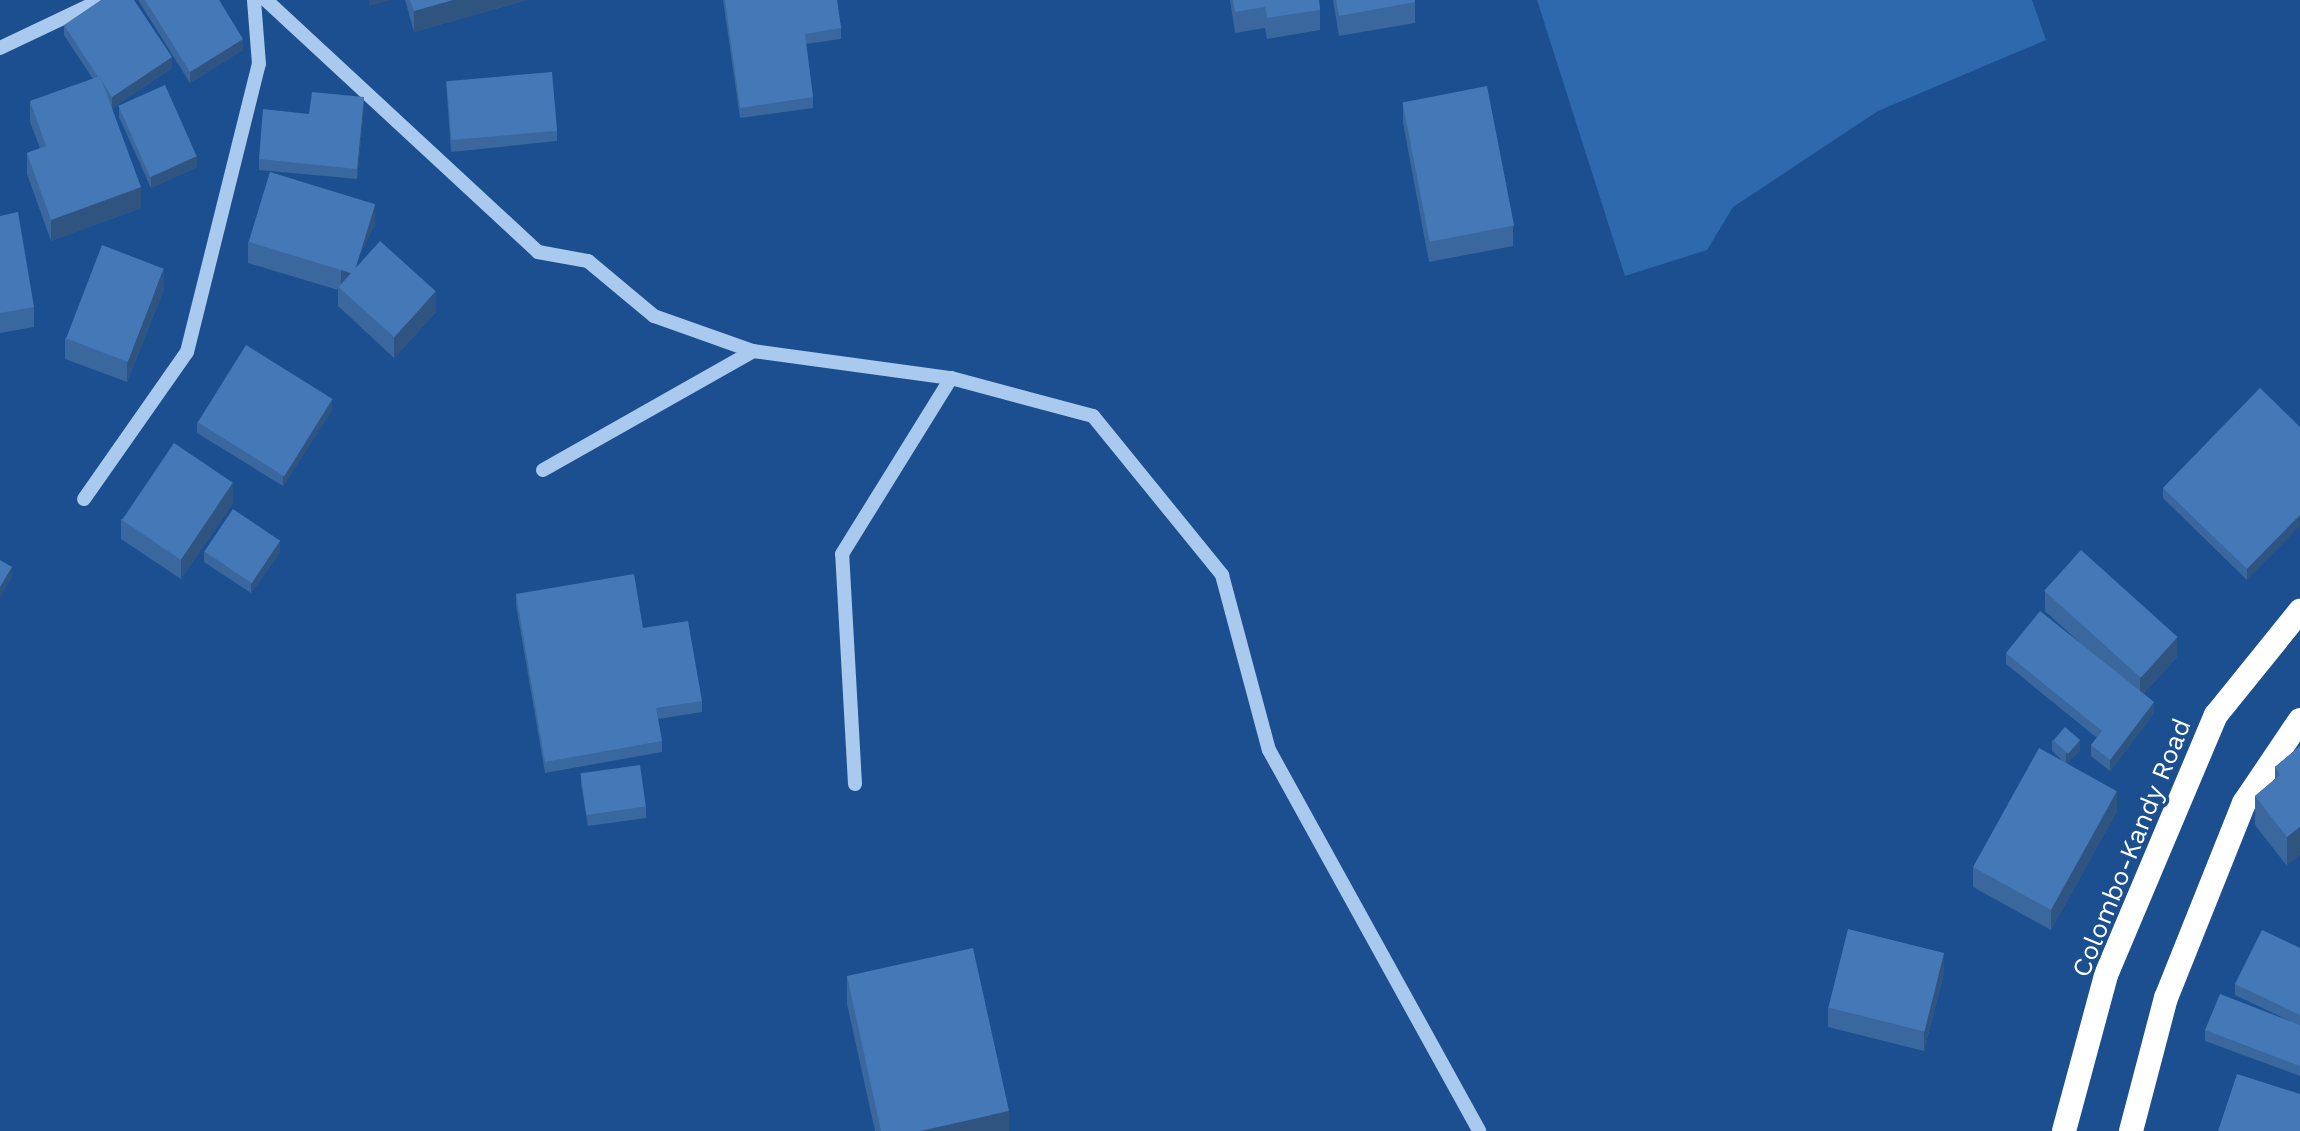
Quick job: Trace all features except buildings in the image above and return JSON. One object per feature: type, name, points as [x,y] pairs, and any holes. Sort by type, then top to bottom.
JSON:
[{"type":"highway","name":"Colombo-Kandy Road","points":[[2064,1131],[2106,975],[2216,715],[2300,611]]},
{"type":"highway","points":[[2131,1131],[2166,998],[2244,803],[2300,720]]},
{"type":"street","points":[[0,48],[101,0]]},
{"type":"street","points":[[84,499],[187,352],[259,64],[254,0]]},
{"type":"street","points":[[266,0],[538,252],[588,261],[654,316],[753,351],[951,378],[1093,416],[1222,575],[1269,750],[1479,1131]]},
{"type":"street","points":[[543,470],[753,351]]},
{"type":"street","points":[[855,784],[842,554],[951,378]]},
{"type":"shaded area","points":[[1537,0],[2032,0],[2046,40],[1878,111],[1733,207],[1707,250],[1625,276]]}]
